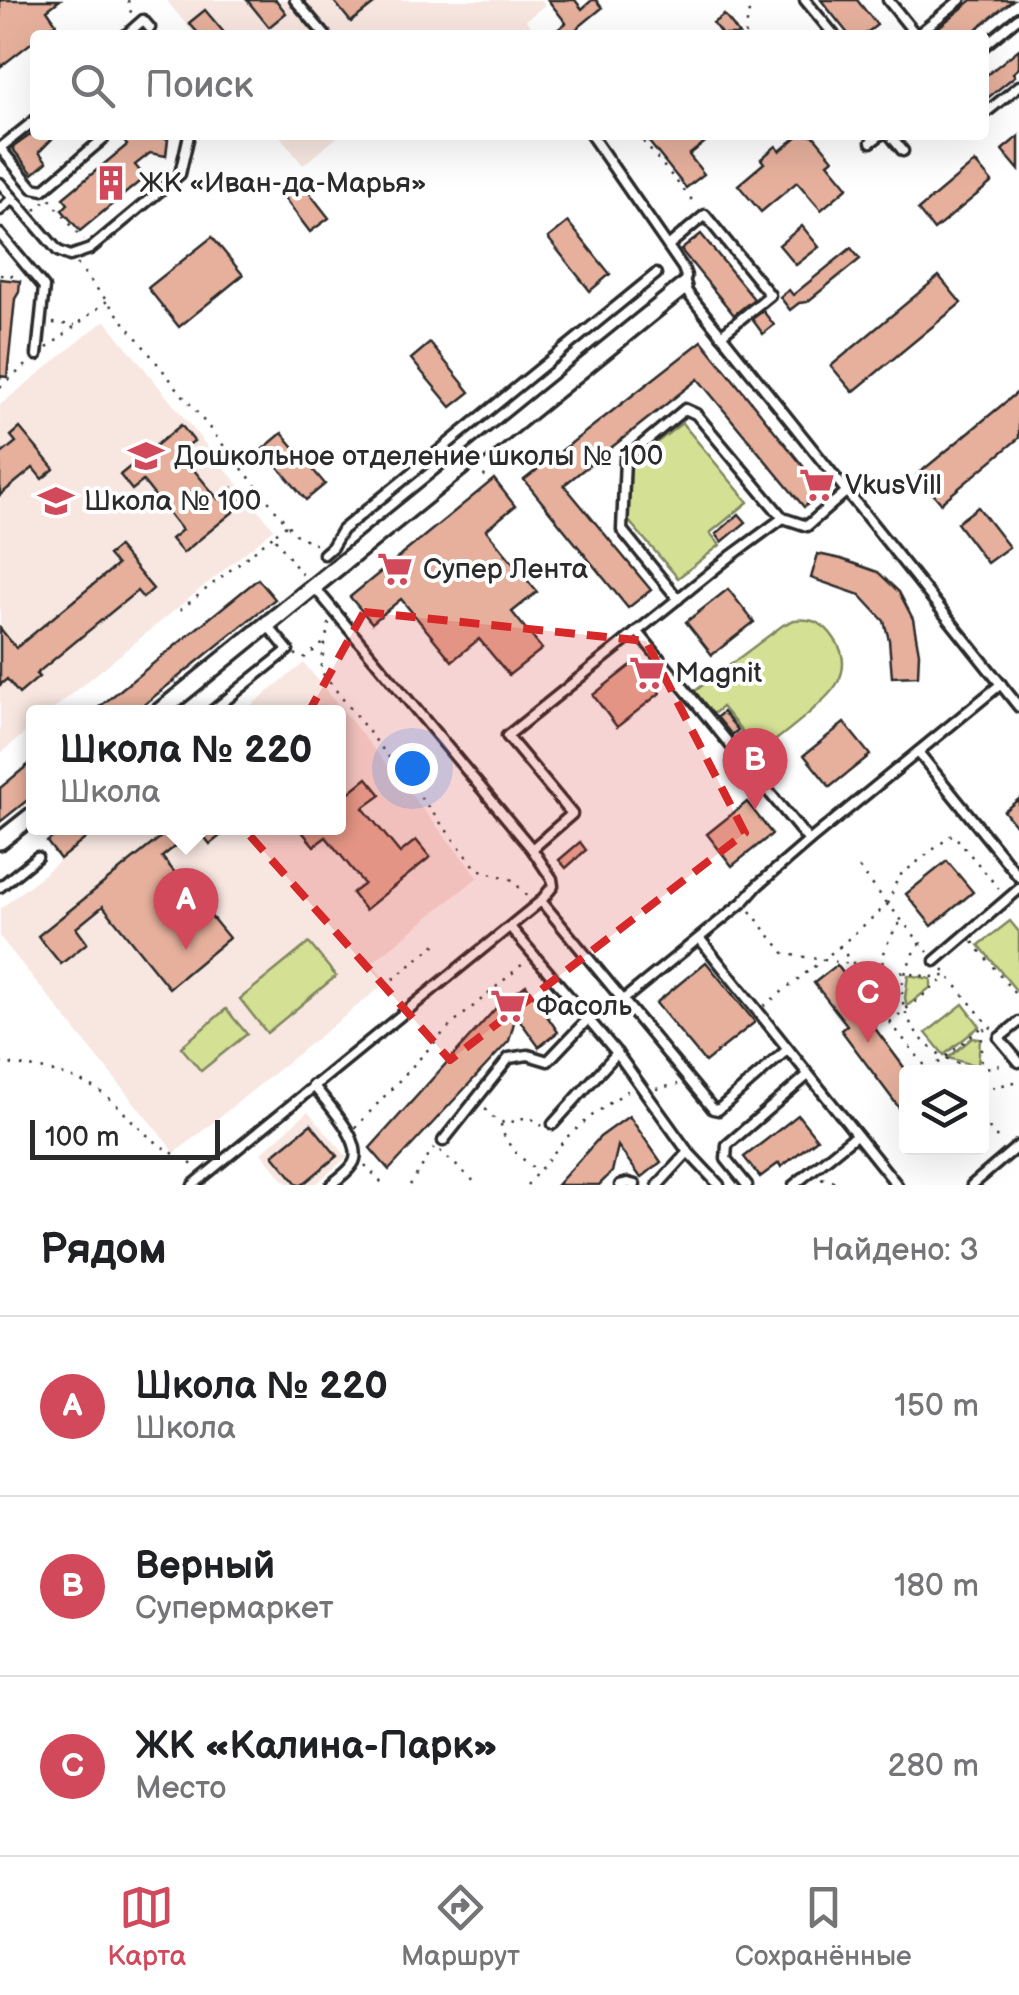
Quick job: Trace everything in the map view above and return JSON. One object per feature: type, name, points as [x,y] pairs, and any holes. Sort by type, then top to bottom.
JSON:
[{"type":"street","points":[[167,705],[684,288]]},
{"type":"street","points":[[0,841],[26,820]]},
{"type":"lane","points":[[294,0],[320,30]]},
{"type":"lane","points":[[805,0],[830,30]]},
{"type":"lane","points":[[888,0],[912,30]]},
{"type":"lane","points":[[922,30],[960,0]]},
{"type":"lane","points":[[989,42],[1019,17]]},
{"type":"lane","points":[[132,30],[144,20],[150,28]]},
{"type":"lane","points":[[989,110],[1019,86]]},
{"type":"lane","points":[[30,124],[0,148],[32,188],[43,190],[102,140]]},
{"type":"lane","points":[[0,183],[58,250],[70,256],[90,249],[180,174],[187,140]]},
{"type":"lane","points":[[594,140],[683,268],[684,288],[1019,707]]},
{"type":"lane","points":[[894,140],[903,151]]},
{"type":"lane","points":[[0,171],[10,163]]},
{"type":"lane","points":[[0,210],[13,198]]},
{"type":"lane","points":[[668,246],[705,216],[776,303]]},
{"type":"lane","points":[[0,234],[44,287],[38,355]]},
{"type":"lane","points":[[324,554],[342,530],[656,274]]},
{"type":"lane","points":[[721,335],[770,295]]},
{"type":"lane","points":[[678,598],[622,530],[625,459],[685,409],[696,414],[782,518],[806,526],[847,491]]},
{"type":"lane","points":[[532,849],[572,814],[508,736],[782,518]]},
{"type":"lane","points":[[193,1185],[538,904],[553,886],[532,849],[311,586]]},
{"type":"lane","points":[[220,705],[288,650],[267,625]]},
{"type":"lane","points":[[638,631],[809,840]]},
{"type":"lane","points":[[623,1000],[700,939],[809,840],[1000,684]]},
{"type":"lane","points":[[918,752],[1019,876]]},
{"type":"lane","points":[[0,887],[37,856]]},
{"type":"lane","points":[[935,961],[1019,889]]},
{"type":"lane","points":[[538,904],[713,1110],[718,1110],[788,1049]]},
{"type":"lane","points":[[510,927],[618,1054],[688,1152],[719,1185]]},
{"type":"lane","points":[[700,939],[897,1185]]},
{"type":"lane","points":[[443,1141],[509,1058],[528,1055],[548,1061],[587,1020]]},
{"type":"lane","points":[[1017,1060],[999,1038],[1019,1022]]},
{"type":"lane","points":[[550,1127],[618,1054]]},
{"type":"lane","points":[[747,1185],[726,1159],[727,1145],[808,1075]]},
{"type":"lane","points":[[313,1086],[350,1134],[356,1156],[352,1166],[331,1185]]},
{"type":"lane","points":[[794,1185],[856,1134]]},
{"type":"lane","points":[[972,1185],[1019,1145]]},
{"type":"lane","points":[[658,1185],[688,1152]]},
{"type":"lane","points":[[207,1174],[214,1185]]},
{"type":"lane","points":[[620,1185],[635,1185]]},
{"type":"path","points":[[128,0],[134,28]]},
{"type":"path","points":[[746,30],[751,0]]},
{"type":"path","points":[[642,140],[705,216]]},
{"type":"path","points":[[43,190],[90,249]]},
{"type":"path","points":[[70,256],[295,534],[324,554]]},
{"type":"path","points":[[0,275],[37,278]]},
{"type":"path","points":[[0,387],[107,301]]},
{"type":"path","points":[[40,322],[76,326]]},
{"type":"path","points":[[0,377],[11,378]]},
{"type":"path","points":[[484,477],[486,471]]},
{"type":"path","points":[[180,610],[287,524]]},
{"type":"path","points":[[273,536],[311,586]]},
{"type":"path","points":[[330,621],[320,670],[477,869],[513,880],[538,904]]},
{"type":"path","points":[[288,650],[303,659],[326,641]]},
{"type":"path","points":[[758,1011],[888,904],[898,877],[953,834],[1007,899]]},
{"type":"path","points":[[859,868],[999,1038]]},
{"type":"path","points":[[743,902],[785,954],[932,977],[947,976]]},
{"type":"path","points":[[902,921],[887,940],[882,969],[884,1016],[924,1065]]},
{"type":"path","points":[[966,934],[1019,999]]},
{"type":"path","points":[[770,948],[776,943]]},
{"type":"path","points":[[920,943],[912,956],[902,992],[906,1010],[927,1044],[961,1065]]},
{"type":"path","points":[[385,986],[436,944],[442,945]]},
{"type":"path","points":[[839,947],[883,997]]},
{"type":"path","points":[[350,1134],[448,1028],[534,955]]},
{"type":"path","points":[[890,1022],[947,976]]},
{"type":"path","points":[[936,1065],[987,1024]]},
{"type":"path","points":[[980,1065],[987,1024]]},
{"type":"path","points":[[989,1068],[1017,1060]]},
{"type":"path","points":[[0,1063],[45,1068],[86,1082],[112,1100],[159,1145],[207,1174]]},
{"type":"path","points":[[646,1092],[688,1080]]},
{"type":"path","points":[[989,1088],[1019,1081]]},
{"type":"path","points":[[527,1185],[567,1137],[640,1082]]},
{"type":"path","points":[[475,1100],[501,1123],[526,1117],[550,1127]]},
{"type":"path","points":[[501,1123],[502,1135],[510,1147],[538,1173]]},
{"type":"path","points":[[989,1128],[1010,1153]]},
{"type":"path","points":[[410,1185],[435,1147],[478,1185]]},
{"type":"path","points":[[356,1156],[384,1185]]},
{"type":"path","points":[[820,1178],[846,1185]]},
{"type":"highlighted area","points":[[364,612],[646,641],[745,833],[450,1060],[244,829]]},
{"type":"shaded area","points":[[166,0],[541,0],[545,5],[526,20],[534,30],[191,30]]},
{"type":"shaded area","points":[[283,140],[334,140],[303,165]]},
{"type":"shaded area","points":[[105,320],[274,529],[59,705],[26,705],[26,732],[0,754],[0,405]]},
{"type":"shaded area","points":[[304,663],[338,705],[252,705]]},
{"type":"shaded area","points":[[346,715],[478,877],[372,963],[387,982],[175,1153],[0,937],[0,909],[92,835],[346,835]]},
{"type":"shaded area","points":[[308,1111],[347,1157],[315,1185],[288,1185],[261,1153]]},
{"type":"green space","points":[[682,423],[748,502],[710,533],[720,545],[678,578],[628,520],[630,463]]},
{"type":"green space","points":[[794,620],[817,623],[830,633],[842,654],[841,676],[822,701],[749,761],[732,740],[742,731],[722,707],[712,715],[695,691]]},
{"type":"green space","points":[[1010,921],[1019,932],[1019,994],[979,945]]},
{"type":"green space","points":[[309,943],[336,976],[267,1033],[240,999]]},
{"type":"green space","points":[[908,975],[931,979],[931,987],[907,1006],[905,998]]},
{"type":"green space","points":[[963,1004],[980,1026],[944,1055],[926,1033]]},
{"type":"green space","points":[[226,1009],[247,1034],[201,1071],[181,1047]]},
{"type":"green space","points":[[972,1038],[980,1039],[978,1065],[948,1058]]},
{"type":"building","points":[[0,0],[60,0],[47,10],[56,23],[47,30],[30,30],[30,44],[0,67]]},
{"type":"building","points":[[247,0],[276,0],[286,13],[269,27]]},
{"type":"building","points":[[333,0],[379,0],[351,22]]},
{"type":"building","points":[[548,0],[575,0],[582,9],[596,0],[602,8],[575,30],[557,30],[566,23]]},
{"type":"building","points":[[821,0],[857,0],[877,25],[870,30],[845,30]]},
{"type":"building","points":[[972,0],[1013,0],[975,30],[935,30]]},
{"type":"building","points":[[205,10],[222,30],[195,30],[189,23]]},
{"type":"building","points":[[724,15],[735,30],[718,30],[713,23]]},
{"type":"building","points":[[1019,49],[1015,76],[989,97],[989,73]]},
{"type":"building","points":[[30,135],[30,140],[51,140],[39,152],[47,162],[33,174],[12,148]]},
{"type":"building","points":[[1019,136],[1019,170],[1002,150]]},
{"type":"building","name":"ЖК «Иван-да-Марья»","points":[[123,140],[168,140],[166,156],[150,153],[135,165],[145,177],[80,231],[62,210],[68,204],[63,198],[127,145]]},
{"type":"building","points":[[708,140],[689,155],[704,174],[686,188],[649,142]]},
{"type":"building","points":[[793,140],[817,140],[833,159],[828,163],[848,187],[821,210],[797,182],[761,212],[738,185],[764,163],[761,159],[776,146],[780,151]]},
{"type":"building","points":[[975,162],[992,182],[934,230],[918,210]]},
{"type":"building","points":[[297,177],[329,218],[310,232],[279,191]]},
{"type":"building","points":[[568,222],[610,274],[590,291],[548,238]]},
{"type":"building","points":[[802,226],[819,247],[796,265],[779,245]]},
{"type":"building","points":[[701,234],[754,299],[734,315],[681,250]]},
{"type":"building","points":[[212,237],[243,275],[179,327],[148,288]]},
{"type":"building","points":[[851,248],[860,259],[807,302],[790,310],[780,297],[789,290],[793,295]]},
{"type":"building","points":[[939,276],[961,303],[853,392],[831,366]]},
{"type":"building","points":[[0,279],[20,281],[7,377],[0,376]]},
{"type":"building","points":[[763,311],[774,325],[763,334],[752,319]]},
{"type":"building","points":[[702,341],[824,492],[804,507],[698,379],[564,485],[651,590],[628,608],[524,480]]},
{"type":"building","points":[[430,343],[470,392],[451,407],[411,359]]},
{"type":"building","points":[[1019,391],[1019,438],[941,503],[917,475]]},
{"type":"building","points":[[181,425],[194,441],[179,452],[218,499],[232,488],[244,503],[183,553],[171,539],[182,530],[143,481],[132,490],[120,475]]},
{"type":"building","points":[[20,428],[54,469],[42,479],[33,468],[0,495],[0,455],[16,442],[11,436]]},
{"type":"building","points":[[282,433],[325,484],[306,500],[263,449]]},
{"type":"building","points":[[494,479],[515,506],[486,530],[537,592],[512,612],[542,649],[509,675],[479,639],[452,661],[401,599],[372,623],[350,597]]},
{"type":"building","points":[[978,507],[1009,547],[987,563],[957,523]]},
{"type":"building","points":[[739,514],[746,522],[722,542],[716,534]]},
{"type":"building","points":[[118,547],[153,589],[143,598],[137,591],[36,674],[39,677],[19,694],[7,679],[0,685],[0,628],[16,648],[117,565],[108,555]]},
{"type":"building","points":[[818,554],[878,572],[899,592],[913,619],[919,653],[918,676],[892,677],[884,621],[860,595],[811,578]]},
{"type":"building","points":[[258,579],[275,599],[144,705],[102,705]]},
{"type":"building","points":[[728,589],[754,622],[712,655],[686,622]]},
{"type":"building","points":[[635,662],[660,693],[617,727],[593,695]]},
{"type":"building","points":[[723,712],[738,730],[732,735],[717,717]]},
{"type":"building","points":[[844,723],[870,755],[830,787],[804,755]]},
{"type":"building","points":[[26,767],[26,801],[0,822],[0,788]]},
{"type":"building","points":[[367,778],[381,795],[363,808],[400,853],[416,840],[430,857],[365,910],[352,893],[364,884],[326,837],[314,846],[305,835],[346,835],[346,795]]},
{"type":"building","points":[[1019,799],[1019,830],[1004,811]]},
{"type":"building","points":[[747,802],[772,834],[732,866],[707,834]]},
{"type":"building","points":[[56,835],[90,835],[60,859],[47,842]]},
{"type":"building","points":[[163,835],[189,835],[162,857],[229,938],[169,988],[103,906],[76,928],[87,943],[61,964],[38,936]]},
{"type":"building","points":[[203,835],[221,835],[210,844]]},
{"type":"building","points":[[580,842],[586,850],[566,868],[559,860]]},
{"type":"building","points":[[947,861],[973,892],[932,926],[906,894]]},
{"type":"building","points":[[706,962],[755,1022],[705,1062],[656,1003]]},
{"type":"building","points":[[837,965],[868,1006],[862,1011],[902,1065],[899,1065],[899,1108],[841,1030],[847,1025],[814,983]]},
{"type":"building","points":[[526,985],[558,1032],[539,1047],[516,1015],[509,1041],[389,1170],[370,1148],[497,1007]]},
{"type":"building","points":[[798,1115],[817,1139],[781,1167],[779,1163],[760,1177],[744,1157]]},
{"type":"building","points":[[629,1116],[661,1162],[641,1178],[618,1146],[612,1172],[599,1185],[557,1185],[600,1137]]},
{"type":"building","points":[[311,1124],[337,1156],[298,1185],[273,1155]]},
{"type":"place","name":"ЖК «Иван-да-Марья»","points":[[111,183]]},
{"type":"place","name":"Дошкольное отделение школы № 100","points":[[146,456]]},
{"type":"place","name":"VkusVill","points":[[817,485]]},
{"type":"place","name":"Школа № 100","points":[[56,501]]},
{"type":"place","name":"Супер Лента","points":[[395,569]]},
{"type":"place","name":"Magnit","points":[[647,673]]},
{"type":"place","name":"Верный","points":[[755,810]]},
{"type":"place","name":"Школа № 220","points":[[186,950]]},
{"type":"place","name":"Фасоль","points":[[508,1006]]},
{"type":"place","name":"ЖК «Калина-Парк»","points":[[868,1043]]}]
